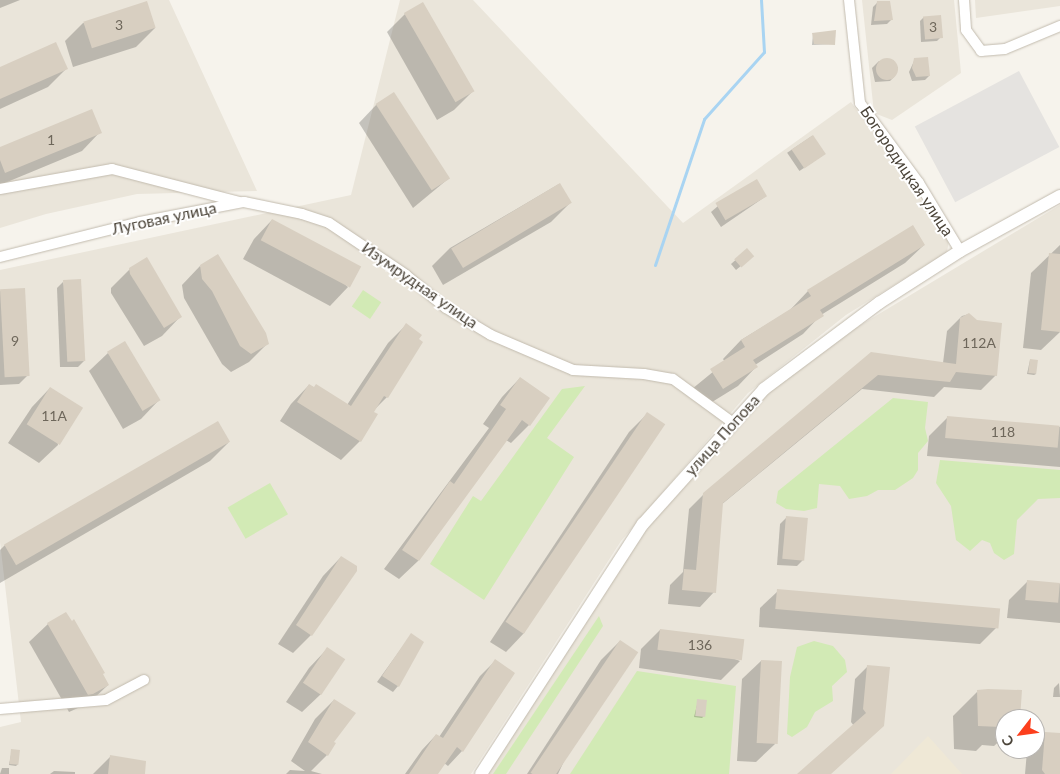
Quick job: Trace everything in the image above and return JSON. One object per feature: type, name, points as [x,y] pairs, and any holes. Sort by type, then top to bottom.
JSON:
[{"type":"street","name":"Богородицкая улица","points":[[849,0],[860,103],[919,183],[960,251]]},
{"type":"street","points":[[964,0],[966,30],[981,51],[1006,49],[1060,26]]},
{"type":"street","points":[[0,189],[112,170],[244,202]]},
{"type":"street","name":"улица Попова","points":[[481,774],[642,524],[732,422],[764,389],[822,343],[960,251],[1060,196]]},
{"type":"street","name":"Луговая улица","points":[[0,258],[140,222],[244,202],[329,223]]},
{"type":"street","name":"Изумрудная улица","points":[[329,223],[398,270],[446,308],[491,335],[573,370],[644,374],[673,379],[710,403],[732,422]]},
{"type":"street","points":[[0,709],[106,700],[144,680]]},
{"type":"shaded area","points":[[0,0],[169,0],[257,191],[137,194],[46,214],[0,228]]},
{"type":"shaded area","points":[[400,0],[473,0],[683,223],[851,102],[949,240],[947,252],[846,315],[748,393],[621,541],[471,774],[0,774],[0,727],[21,722],[0,542],[0,270],[351,195]]},
{"type":"shaded area","points":[[862,0],[954,0],[961,73],[892,120],[874,113]]},
{"type":"shaded area","points":[[975,0],[1060,0],[1060,6],[976,18]]},
{"type":"shaded area","points":[[1019,71],[1059,147],[955,202],[915,126]]},
{"type":"shaded area","points":[[1060,205],[1060,774],[488,774],[644,530],[773,388],[844,335]]},
{"type":"shaded area","points":[[928,736],[962,774],[891,774]]},
{"type":"green space","points":[[363,290],[381,302],[370,319],[352,307]]},
{"type":"green space","points":[[585,386],[547,438],[574,457],[484,600],[430,564],[473,496],[481,501],[562,389]]},
{"type":"green space","points":[[893,398],[928,402],[925,428],[928,441],[918,453],[918,470],[913,478],[895,490],[878,490],[867,496],[849,499],[840,486],[819,484],[817,508],[804,511],[786,509],[776,503],[778,491]]},
{"type":"green space","points":[[940,460],[1060,470],[1060,498],[1038,499],[1017,520],[1014,554],[1004,560],[994,553],[990,543],[982,540],[970,551],[956,540],[951,506],[936,483]]},
{"type":"green space","points":[[270,483],[288,514],[246,539],[228,508]]},
{"type":"green space","points":[[599,616],[603,626],[506,774],[493,774]]},
{"type":"green space","points":[[814,641],[833,646],[845,660],[847,672],[832,686],[833,701],[815,712],[807,727],[792,737],[787,734],[790,677],[797,647]]},
{"type":"green space","points":[[637,671],[736,686],[729,774],[570,774]]},
{"type":"building","points":[[147,1],[156,28],[92,48],[83,22]]},
{"type":"building","points":[[877,1],[890,1],[893,20],[874,21]]},
{"type":"building","points":[[423,2],[474,91],[455,102],[404,13]]},
{"type":"building","points":[[941,15],[943,38],[925,39],[923,17]]},
{"type":"building","points":[[836,30],[835,45],[814,44],[812,33]]},
{"type":"building","points":[[56,42],[68,69],[0,99],[0,67]]},
{"type":"building","points":[[928,57],[930,76],[916,77],[912,68],[914,58]]},
{"type":"building","points":[[887,58],[895,61],[898,69],[895,77],[887,80],[879,77],[876,69],[879,61]]},
{"type":"building","points":[[394,92],[450,178],[432,190],[376,104]]},
{"type":"building","points":[[92,109],[102,133],[5,173],[0,160],[0,147]]},
{"type":"building","points":[[813,135],[826,154],[804,169],[791,150]]},
{"type":"building","points":[[757,179],[767,196],[725,220],[715,203]]},
{"type":"building","points":[[560,183],[572,203],[463,268],[451,248]]},
{"type":"building","points":[[272,219],[361,266],[350,288],[261,240]]},
{"type":"building","points":[[913,225],[925,245],[820,310],[824,316],[753,360],[758,367],[723,389],[710,369],[745,347],[741,340],[811,296],[807,290]]},
{"type":"building","points":[[747,248],[754,256],[741,267],[734,259]]},
{"type":"building","points":[[1049,253],[1060,254],[1060,332],[1041,330]]},
{"type":"building","points":[[218,254],[266,333],[269,344],[251,354],[240,346],[212,291],[202,279],[200,265]]},
{"type":"building","points":[[147,257],[182,317],[164,328],[130,274],[129,268]]},
{"type":"building","points":[[81,279],[85,361],[67,362],[63,280]]},
{"type":"building","points":[[25,288],[30,376],[5,377],[0,289]]},
{"type":"building","points":[[969,313],[977,320],[1002,323],[997,376],[956,372],[950,382],[878,375],[723,503],[716,593],[682,590],[684,569],[696,570],[703,493],[871,352],[956,364],[960,318]]},
{"type":"building","points":[[406,323],[422,335],[419,339],[423,342],[388,398],[384,396],[374,412],[378,414],[361,442],[297,402],[309,384],[314,387],[316,384],[351,406]]},
{"type":"building","points":[[125,341],[161,400],[143,411],[107,352]]},
{"type":"building","points":[[1030,359],[1038,360],[1036,374],[1028,373]]},
{"type":"building","points":[[520,377],[550,398],[530,426],[522,420],[419,561],[402,550],[450,481],[454,484],[506,409],[500,405]]},
{"type":"building","points":[[50,387],[83,408],[60,445],[27,424]]},
{"type":"building","points":[[647,412],[665,424],[524,634],[506,622]]},
{"type":"building","points":[[947,416],[1060,426],[1058,448],[945,438]]},
{"type":"building","points":[[218,421],[230,442],[16,565],[4,544]]},
{"type":"building","points":[[786,516],[808,518],[804,561],[782,559]]},
{"type":"building","points":[[341,556],[357,566],[357,571],[312,636],[296,625]]},
{"type":"building","points":[[1027,580],[1060,583],[1058,603],[1025,600]]},
{"type":"building","points":[[777,589],[1000,609],[998,628],[775,609]]},
{"type":"building","points":[[66,612],[72,621],[74,619],[105,673],[103,674],[109,685],[93,694],[88,695],[47,623]]},
{"type":"building","points":[[660,629],[744,639],[742,660],[657,650]]},
{"type":"building","points":[[411,633],[424,642],[399,687],[382,676]]},
{"type":"building","points":[[620,640],[638,652],[556,774],[531,773]]},
{"type":"building","points":[[327,647],[345,659],[321,695],[303,683]]},
{"type":"building","points":[[495,659],[515,673],[463,752],[457,747],[438,774],[409,774],[436,734],[443,738]]},
{"type":"building","points":[[761,660],[782,661],[778,744],[757,743]]},
{"type":"building","points":[[867,665],[890,667],[884,726],[831,774],[797,774],[866,713],[863,709]]},
{"type":"building","points":[[977,690],[1022,690],[1021,709],[995,709],[995,727],[978,726]]},
{"type":"building","points":[[334,699],[356,713],[334,742],[336,743],[328,756],[308,742]]},
{"type":"building","points":[[697,699],[707,700],[705,717],[695,716]]},
{"type":"building","points":[[1045,732],[1060,733],[1060,774],[1045,774],[1042,770],[1043,759],[1045,759]]},
{"type":"building","points":[[11,749],[20,750],[18,765],[9,764]]},
{"type":"building","points":[[110,755],[146,761],[145,774],[108,774]]},
{"type":"waterway","points":[[655,265],[704,119],[764,52],[761,0]]}]
